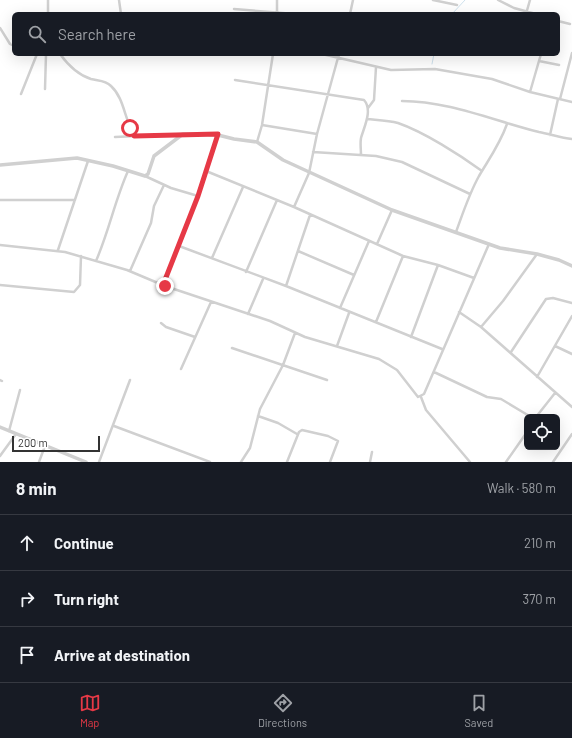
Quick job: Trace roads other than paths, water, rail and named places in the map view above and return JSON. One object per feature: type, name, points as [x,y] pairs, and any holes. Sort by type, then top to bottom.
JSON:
[{"type":"street","points":[[48,0],[48,12]]},
{"type":"street","points":[[119,0],[121,12]]},
{"type":"street","points":[[277,0],[277,12]]},
{"type":"street","points":[[350,12],[353,0]]},
{"type":"street","points":[[433,0],[457,5]]},
{"type":"street","points":[[498,0],[524,12]]},
{"type":"street","points":[[526,12],[530,0]]},
{"type":"street","points":[[234,9],[266,12]]},
{"type":"street","points":[[560,22],[570,24]]},
{"type":"street","points":[[0,28],[12,45]]},
{"type":"street","points":[[550,134],[572,53]]},
{"type":"street","points":[[21,94],[36,56]]},
{"type":"street","points":[[45,89],[46,56]]},
{"type":"street","points":[[61,56],[68,66],[84,76],[106,81],[112,87],[121,99],[124,114],[134,136]]},
{"type":"street","points":[[257,142],[262,125],[273,56]]},
{"type":"street","points":[[294,207],[309,173],[317,134],[338,56]]},
{"type":"street","points":[[341,56],[376,67],[400,71],[435,69],[492,79],[530,92],[572,102]]},
{"type":"street","points":[[530,92],[540,56]]},
{"type":"street","points":[[539,62],[559,65]]},
{"type":"street","points":[[367,108],[374,100],[376,67]]},
{"type":"street","points":[[235,80],[327,96],[364,100],[367,108],[367,119],[361,139],[361,155]]},
{"type":"street","points":[[402,101],[430,102],[507,124],[572,139]]},
{"type":"street","points":[[367,119],[394,122],[411,128],[482,171]]},
{"type":"street","points":[[456,232],[470,194],[500,142],[507,124]]},
{"type":"street","points":[[262,125],[317,134]]},
{"type":"street","points":[[145,176],[148,174],[154,156],[183,134]]},
{"type":"street","points":[[115,137],[218,134],[234,139],[257,142],[283,160],[392,210],[500,248],[538,254],[559,260],[572,266]]},
{"type":"street","points":[[163,285],[198,196],[218,134]]},
{"type":"street","points":[[313,152],[376,156],[402,162],[470,194]]},
{"type":"street","points":[[0,165],[69,158],[128,170],[164,185],[198,196]]},
{"type":"street","points":[[58,250],[88,161]]},
{"type":"street","points":[[96,261],[106,238],[119,192],[128,170]]},
{"type":"street","points":[[206,171],[294,207],[403,256],[438,265],[474,278]]},
{"type":"street","points":[[130,271],[151,223],[154,206],[164,185]]},
{"type":"street","points":[[212,258],[242,187]]},
{"type":"street","points":[[0,200],[75,200]]},
{"type":"street","points":[[246,272],[277,200]]},
{"type":"street","points":[[377,244],[392,210]]},
{"type":"street","points":[[286,286],[310,215]]},
{"type":"street","points":[[340,308],[370,241]]},
{"type":"street","points":[[421,397],[424,394],[434,372],[442,349],[489,244]]},
{"type":"street","points":[[0,245],[58,250],[81,256],[130,271],[163,285],[270,321],[295,333],[385,362],[397,370],[416,396],[421,397]]},
{"type":"street","points":[[179,246],[286,286],[442,349]]},
{"type":"street","points":[[298,251],[354,275]]},
{"type":"street","points":[[481,327],[503,301],[538,254]]},
{"type":"street","points":[[0,285],[76,292],[80,285],[82,274],[81,256]]},
{"type":"street","points":[[376,322],[403,256]]},
{"type":"street","points":[[411,336],[438,265]]},
{"type":"street","points":[[248,314],[263,278]]},
{"type":"street","points":[[511,352],[546,299],[553,298],[572,303]]},
{"type":"street","points":[[181,369],[188,357],[195,337],[211,302]]},
{"type":"street","points":[[459,312],[481,327],[511,352],[572,407]]},
{"type":"street","points":[[337,346],[350,313]]},
{"type":"street","points":[[537,377],[572,316]]},
{"type":"street","points":[[161,323],[166,327],[195,337]]},
{"type":"street","points":[[241,462],[250,448],[258,416],[283,365],[295,333]]},
{"type":"street","points":[[555,346],[572,354]]},
{"type":"street","points":[[232,348],[327,380]]},
{"type":"street","points":[[434,372],[487,396],[501,399],[526,414]]},
{"type":"street","points":[[99,462],[114,426],[130,380]]},
{"type":"street","points":[[9,431],[20,390]]},
{"type":"street","points":[[538,414],[555,393]]},
{"type":"street","points":[[421,397],[426,410],[441,425],[470,462]]},
{"type":"street","points":[[258,416],[278,423],[297,433],[297,436]]},
{"type":"street","points":[[114,426],[210,462]]},
{"type":"street","points":[[0,428],[86,462]]},
{"type":"street","points":[[287,462],[297,436],[300,431],[306,430],[328,436],[336,440],[337,444],[330,462]]},
{"type":"street","points":[[0,456],[16,434]]},
{"type":"street","points":[[553,462],[572,434]]},
{"type":"street","points":[[506,462],[524,436]]},
{"type":"street","points":[[40,462],[45,446]]},
{"type":"street","points":[[370,462],[372,452]]},
{"type":"waterway","points":[[454,12],[465,0]]},
{"type":"waterway","points":[[432,64],[434,56]]}]
